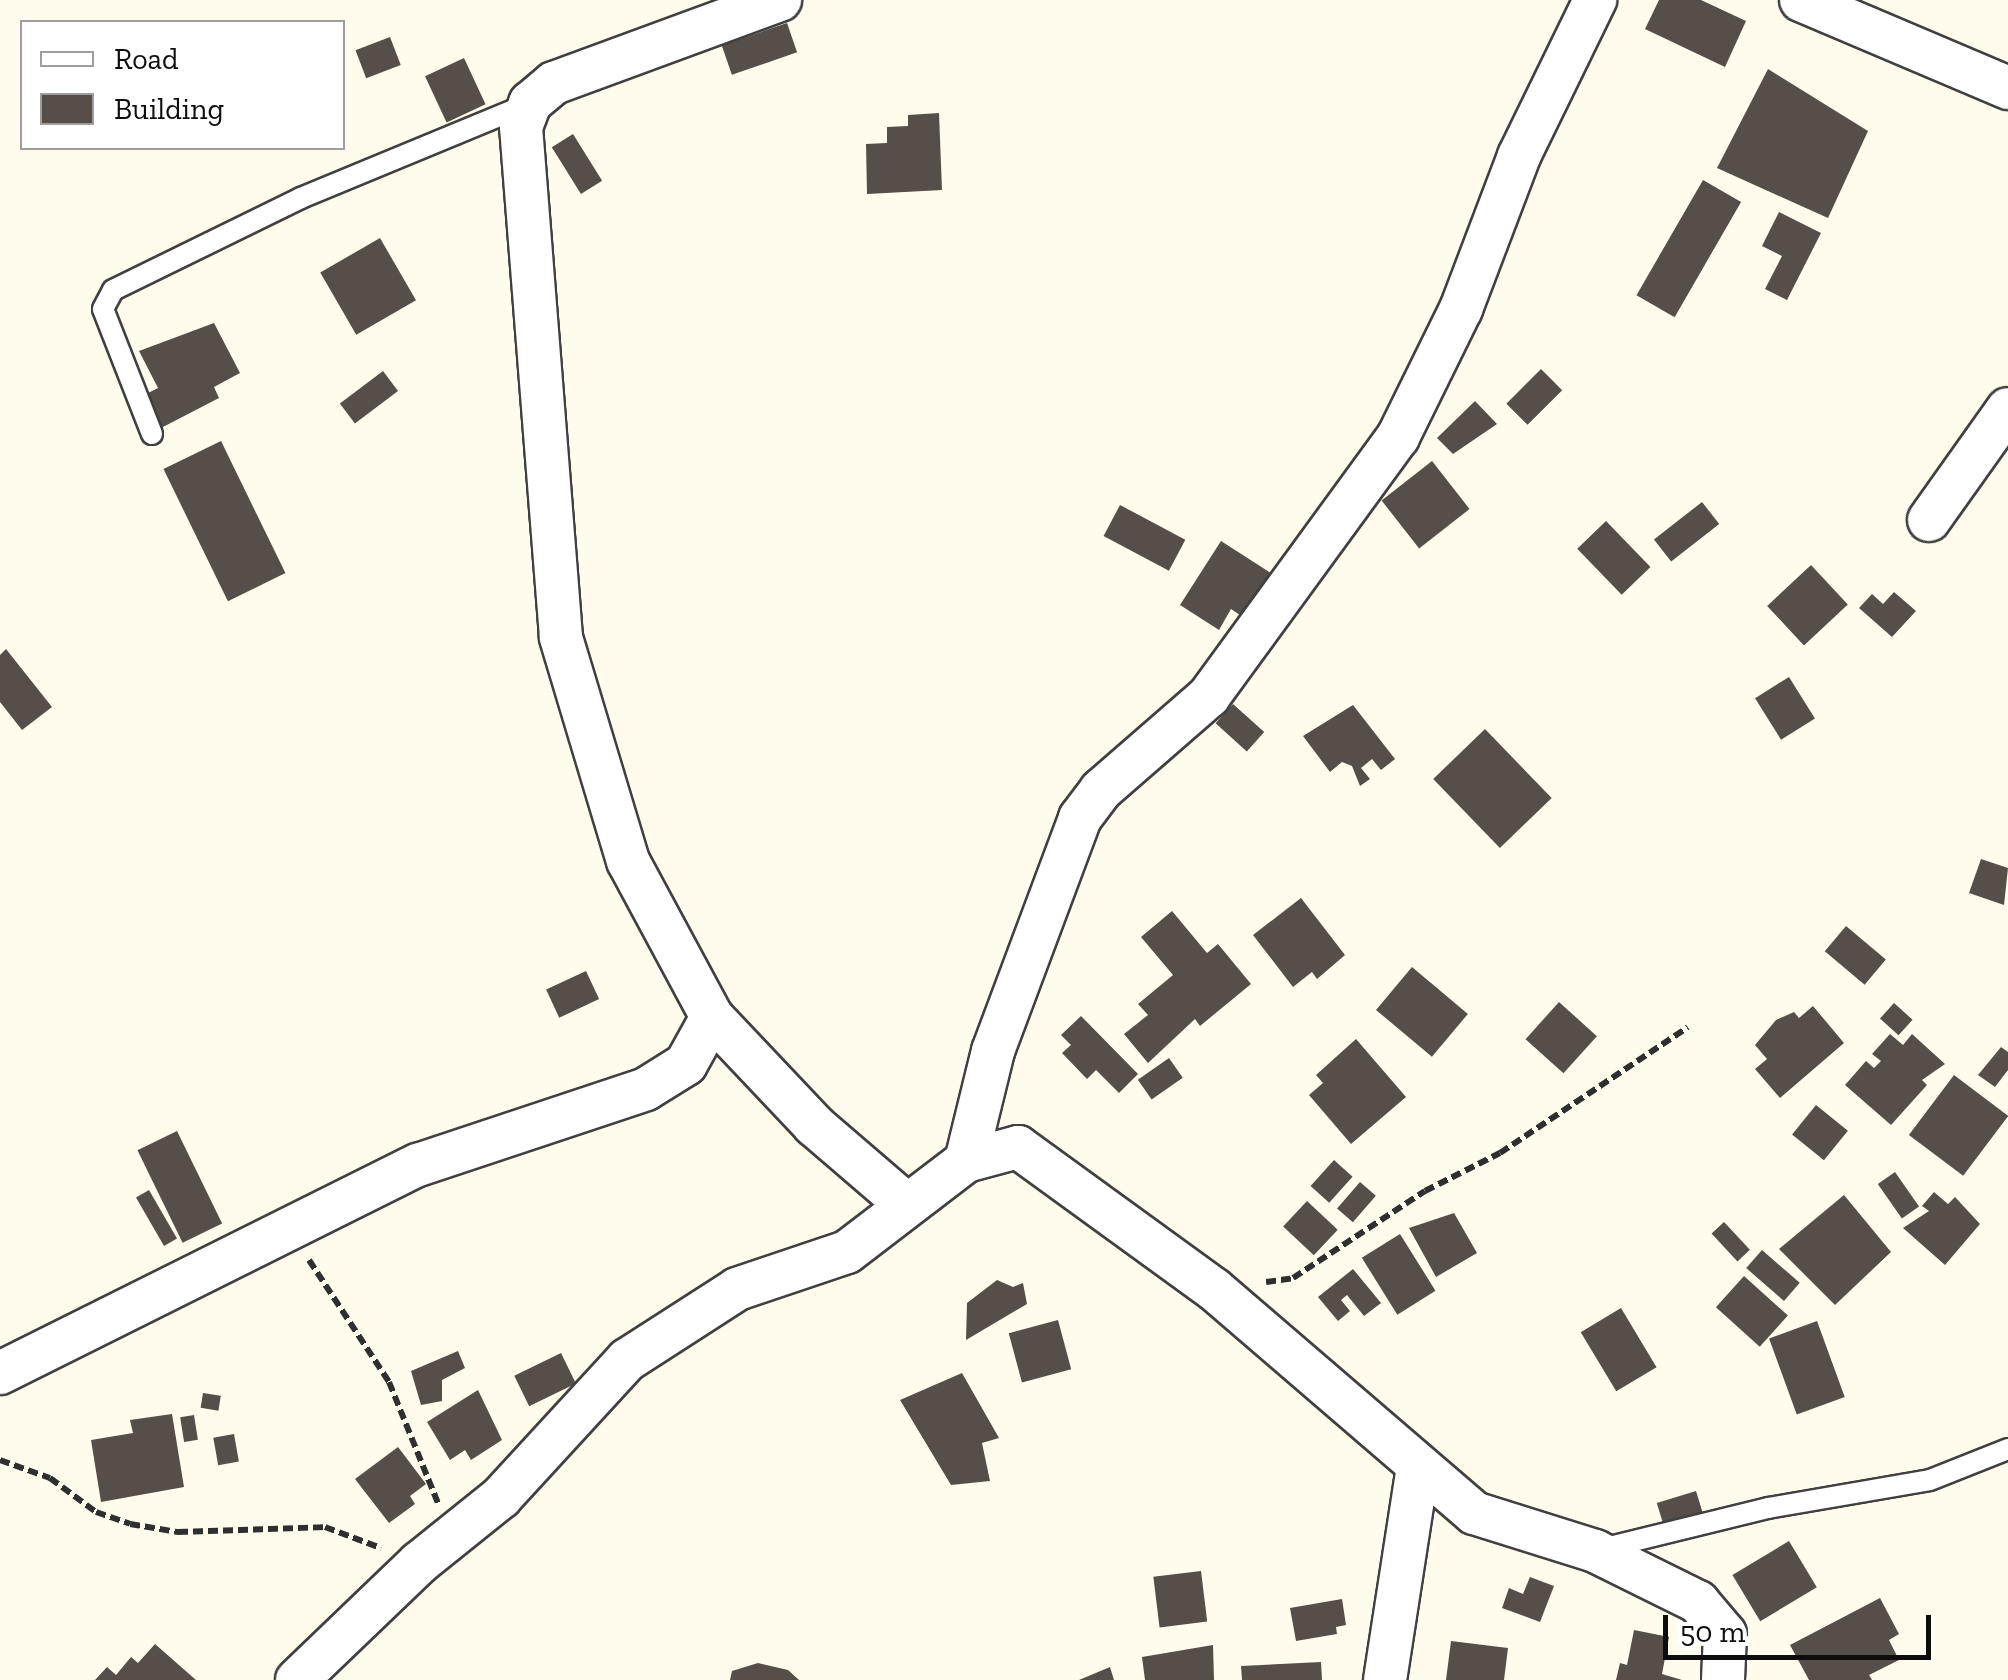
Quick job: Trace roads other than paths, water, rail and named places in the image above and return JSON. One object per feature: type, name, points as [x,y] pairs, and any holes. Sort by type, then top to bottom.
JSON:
[{"type":"street","points":[[780,0],[554,83],[530,103],[520,127],[561,637],[628,861],[712,1016],[814,1125],[906,1204]]},
{"type":"street","points":[[966,1162],[992,1051],[1080,818],[1101,790],[1209,696],[1398,437],[1461,309],[1519,156],[1595,0]]},
{"type":"street","points":[[1801,0],[2008,88]]},
{"type":"street","points":[[1929,520],[2008,409]]},
{"type":"street","points":[[0,1372],[418,1165],[646,1090],[686,1064],[712,1016]]},
{"type":"street","points":[[297,1680],[434,1550],[501,1498],[585,1398],[627,1360],[738,1289],[847,1252],[966,1162],[1002,1148],[1033,1152],[1215,1290],[1474,1513],[1595,1551],[1714,1616],[1725,1634],[1724,1680]]},
{"type":"street","points":[[1385,1680],[1418,1468]]},
{"type":"lane","points":[[152,434],[103,309],[113,290],[319,190],[530,103]]},
{"type":"lane","points":[[1595,1551],[1768,1508],[1930,1480],[2008,1450]]}]
